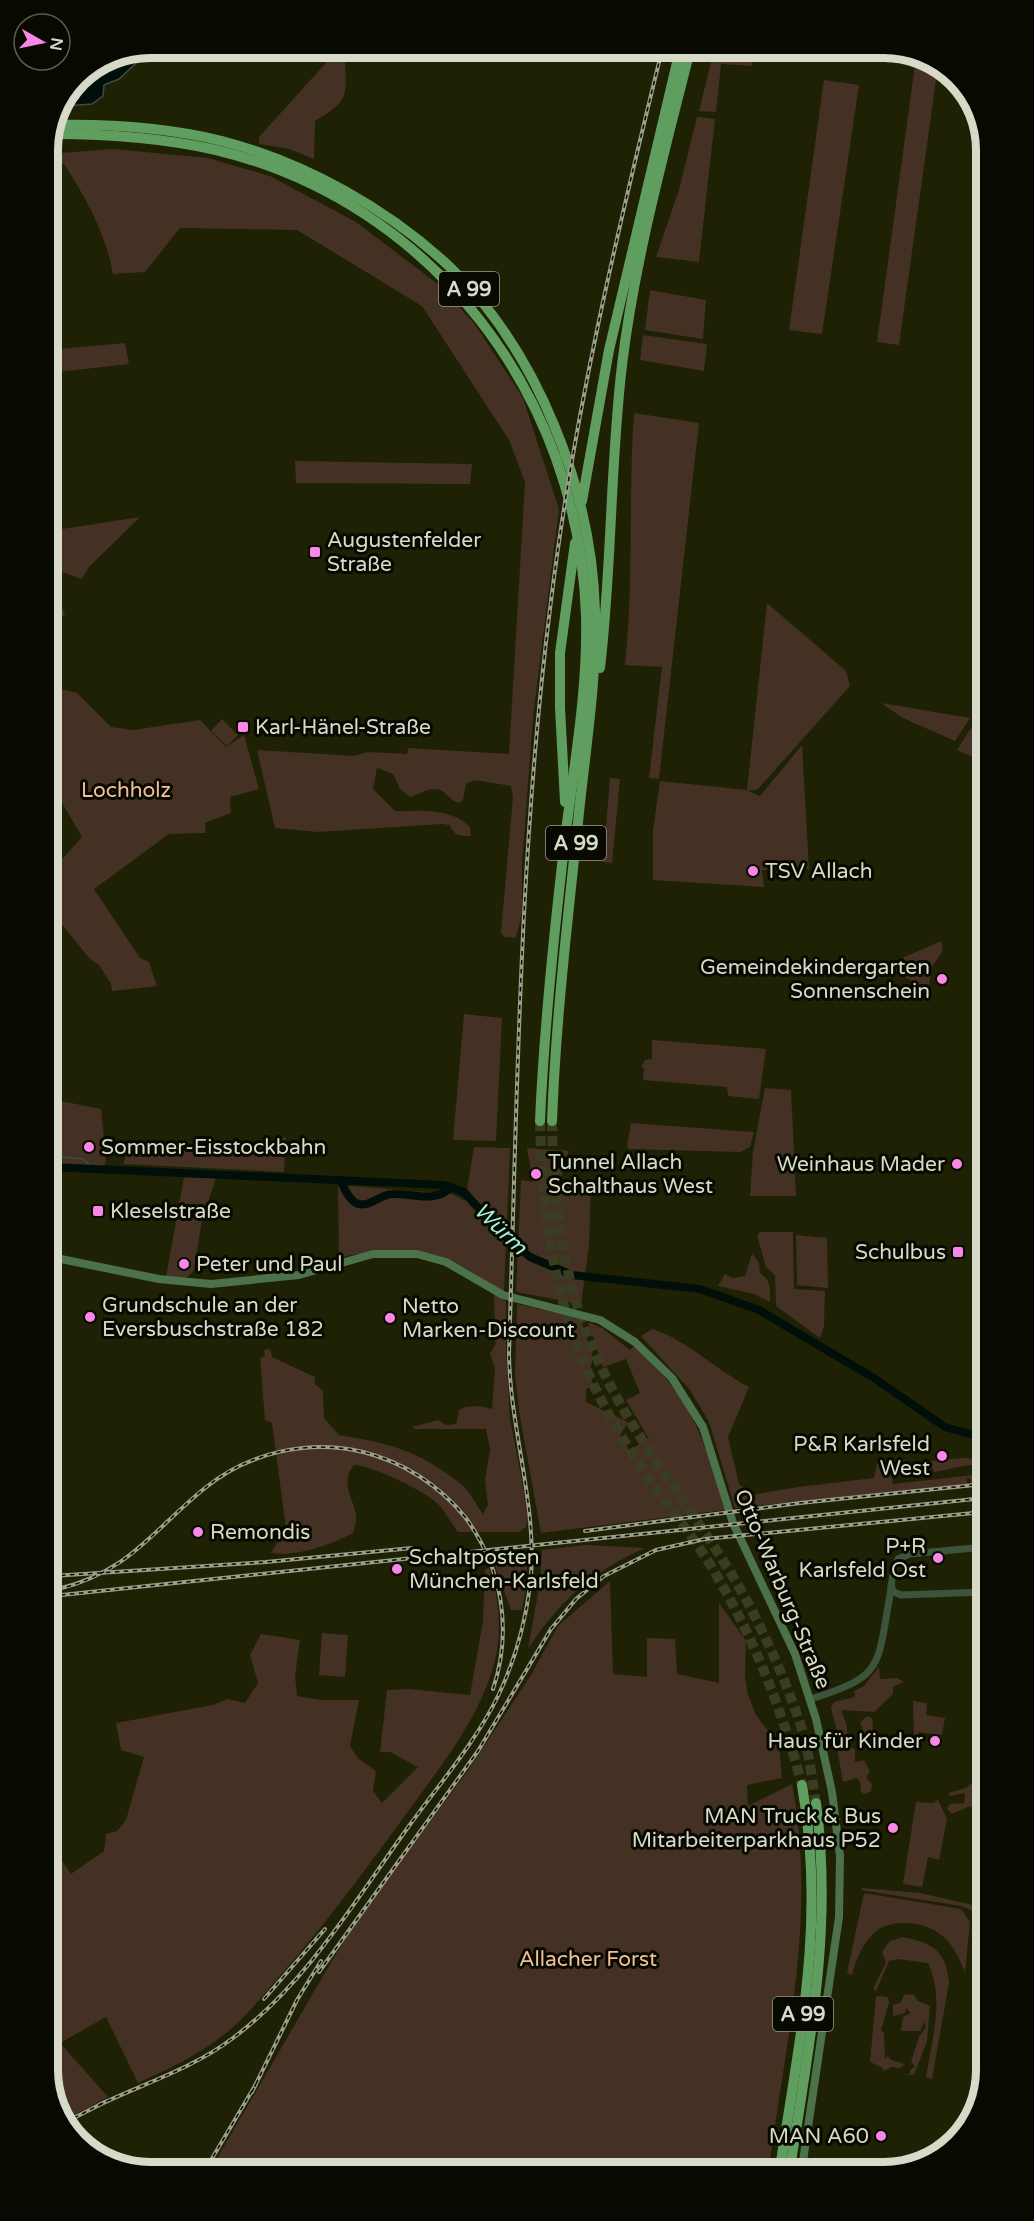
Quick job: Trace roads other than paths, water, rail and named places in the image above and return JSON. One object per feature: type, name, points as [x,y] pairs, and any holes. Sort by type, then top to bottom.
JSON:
[{"type":"highway","name":"A 99","points":[[566,835],[560,680],[570,574],[612,339],[679,59]]},
{"type":"highway","name":"A 99","points":[[590,715],[600,675],[604,640],[615,436],[628,324],[645,235],[688,59]]},
{"type":"highway","name":"A 99","points":[[62,125],[114,126],[178,132],[222,141],[275,158],[316,175],[364,202],[451,269],[484,305],[539,392],[557,431],[574,478],[585,521],[593,575],[595,643],[590,715],[560,985],[552,1120]]},
{"type":"highway","name":"A 99","points":[[61,134],[114,135],[181,143],[240,158],[313,185],[359,211],[404,242],[445,278],[476,313],[505,354],[531,398],[566,484],[584,576],[585,665],[547,993],[540,1121]]},
{"type":"highway","name":"A 99","points":[[781,2162],[809,1975],[813,1925],[811,1846],[802,1785]]},
{"type":"highway","name":"A 99","points":[[791,2162],[822,1946],[823,1877],[816,1803]]},
{"type":"main road","name":"Otto-Warburg-Straße","points":[[59,1259],[186,1284],[211,1284],[299,1275],[351,1259],[392,1252],[433,1258],[446,1262],[503,1295],[584,1314],[606,1323],[629,1337],[660,1364],[694,1409],[710,1446],[733,1523],[785,1631],[811,1699],[832,1792],[840,1856],[840,1895],[835,1950],[803,2162]]},
{"type":"street","points":[[811,1699],[850,1686],[868,1673],[878,1655],[896,1562],[903,1556],[976,1548]]},
{"type":"street","points":[[891,1586],[894,1592],[901,1595],[976,1592]]},
{"type":"street","points":[[886,1616],[892,1601],[901,1595]]},
{"type":"waterway","points":[[59,1157],[83,1159],[93,1168]]},
{"type":"waterway","name":"Würm","points":[[59,1167],[444,1185],[464,1192],[498,1230],[530,1257],[572,1275],[700,1289],[759,1310],[874,1378],[945,1427],[976,1436]]},
{"type":"waterway","points":[[340,1180],[351,1199],[361,1204],[370,1203],[392,1194],[438,1195],[451,1187]]},
{"type":"tunnel","points":[[540,1121],[546,1211],[555,1270],[581,1356],[626,1444],[704,1555],[741,1619],[776,1701],[802,1785]]},
{"type":"tunnel","points":[[552,1121],[554,1180],[561,1238],[583,1323],[610,1385],[628,1417],[710,1540],[748,1603],[764,1635],[786,1685],[804,1736],[816,1803]]},
{"type":"railway","points":[[99,2105],[185,2067],[217,2049],[260,2016],[284,1992],[329,1939],[469,1746],[499,1694],[519,1642],[530,1586],[531,1528],[514,1412],[509,1354],[521,977],[540,695],[561,531],[584,393],[613,255],[660,59]]},
{"type":"railway","points":[[59,1589],[83,1582],[122,1561],[205,1488],[241,1465],[260,1457],[301,1448],[343,1448],[363,1452],[392,1462],[432,1485],[455,1505],[478,1536],[495,1578],[503,1622],[499,1667],[493,1689]]},
{"type":"railway","points":[[585,1531],[800,1503],[976,1485]]},
{"type":"railway","points":[[59,1595],[976,1499]]},
{"type":"railway","points":[[319,1972],[478,1751],[551,1629],[576,1599],[604,1576],[656,1550],[705,1539],[976,1513]]},
{"type":"railway","points":[[59,1576],[266,1562],[412,1548]]},
{"type":"railway","points":[[264,1999],[325,1929]]},
{"type":"railway","points":[[252,2092],[297,2000],[321,1961]]},
{"type":"railway","points":[[210,2162],[256,2084]]},
{"type":"railway","points":[[72,2119],[107,2101]]},
{"type":"place","name":"Augustenfelder Straße","points":[[315,552]]},
{"type":"place","name":"Karl-Hänel-Straße","points":[[243,727]]},
{"type":"place","name":"TSV Allach","points":[[753,871]]},
{"type":"place","name":"Gemeindekindergarten Sonnenschein","points":[[942,979]]},
{"type":"place","name":"Sommer-Eisstockbahn","points":[[89,1147]]},
{"type":"place","name":"Weinhaus Mader","points":[[957,1164]]},
{"type":"place","name":"Tunnel Allach Schalthaus West","points":[[536,1174]]},
{"type":"place","name":"Kleselstraße","points":[[98,1211]]},
{"type":"place","name":"Schulbus","points":[[958,1252]]},
{"type":"place","name":"Peter und Paul","points":[[184,1264]]},
{"type":"place","name":"Grundschule an der Eversbuschstraße 182","points":[[90,1317]]},
{"type":"place","name":"Netto Marken-Discount","points":[[390,1318]]},
{"type":"place","name":"P&R Karlsfeld West","points":[[942,1456]]},
{"type":"place","name":"Remondis","points":[[198,1532]]},
{"type":"place","name":"P+R Karlsfeld Ost","points":[[938,1558]]},
{"type":"place","name":"Schaltposten München-Karlsfeld","points":[[397,1569]]},
{"type":"place","name":"Haus für Kinder","points":[[935,1741]]},
{"type":"place","name":"MAN Truck & Bus Mitarbeiterparkhaus P52","points":[[893,1828]]},
{"type":"place","name":"MAN A60","points":[[881,2136]]},
{"type":"park label","name":"Lochholz","points":[[126,790]]},
{"type":"park label","name":"Allacher Forst","points":[[588,1959]]}]
